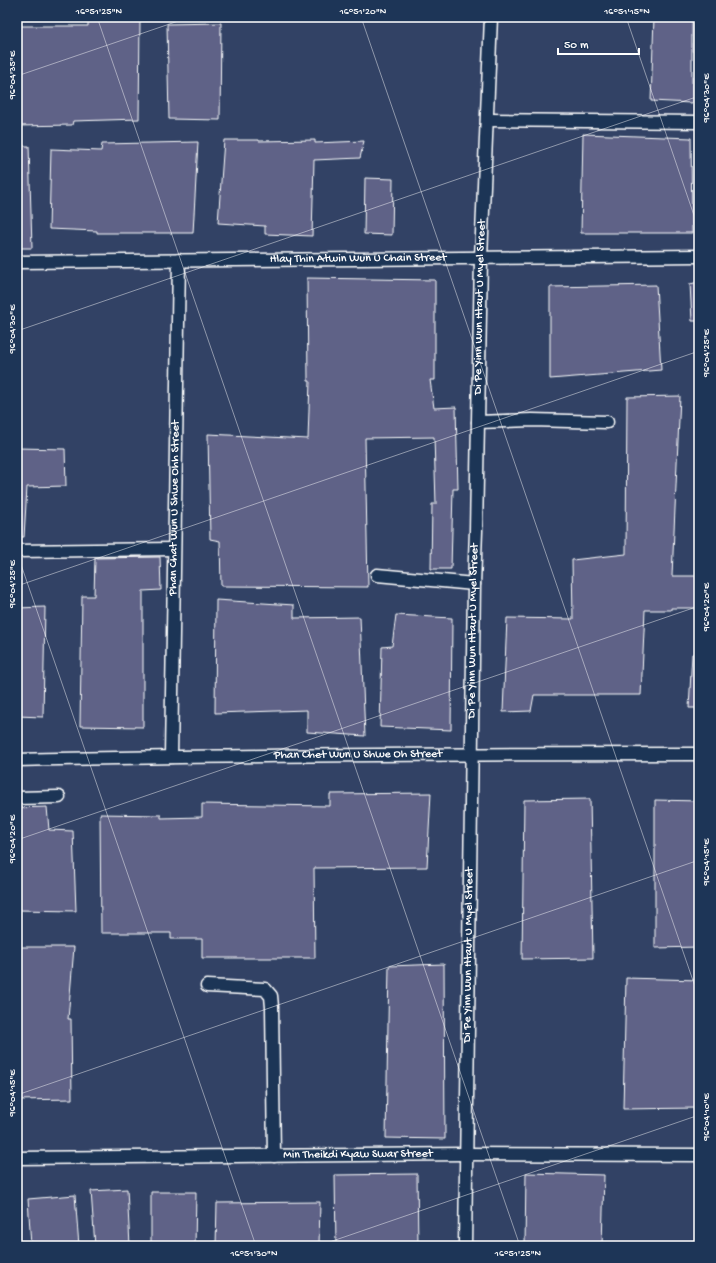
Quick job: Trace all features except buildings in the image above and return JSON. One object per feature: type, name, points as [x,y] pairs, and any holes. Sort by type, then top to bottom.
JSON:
[{"type":"street","name":"Di Pe Yinn Wun Htaut U Myel Street","points":[[464,1246],[474,584],[481,258],[491,17]]},
{"type":"street","points":[[487,120],[699,122]]},
{"type":"street","name":"Hlay Thin Atwin Wun U Chain Street","points":[[17,262],[699,256]]},
{"type":"street","name":"Phan Chat Wun U Shwe Ohh Street","points":[[171,757],[173,549],[179,260]]},
{"type":"street","points":[[478,422],[532,420],[608,422]]},
{"type":"street","points":[[17,551],[173,549]]},
{"type":"street","points":[[377,576],[474,584]]},
{"type":"street","name":"Phan Chet Wun U Shwe Oh Street","points":[[17,760],[472,754],[699,754]]},
{"type":"street","points":[[17,798],[58,797]]},
{"type":"street","points":[[207,986],[265,988],[271,996],[274,1156]]},
{"type":"street","name":"Min Theikdi Kyaw Swar Street","points":[[17,1158],[465,1154],[699,1155]]},
{"type":"shaded area","points":[[17,17],[699,17],[699,1246],[17,1246]]}]
